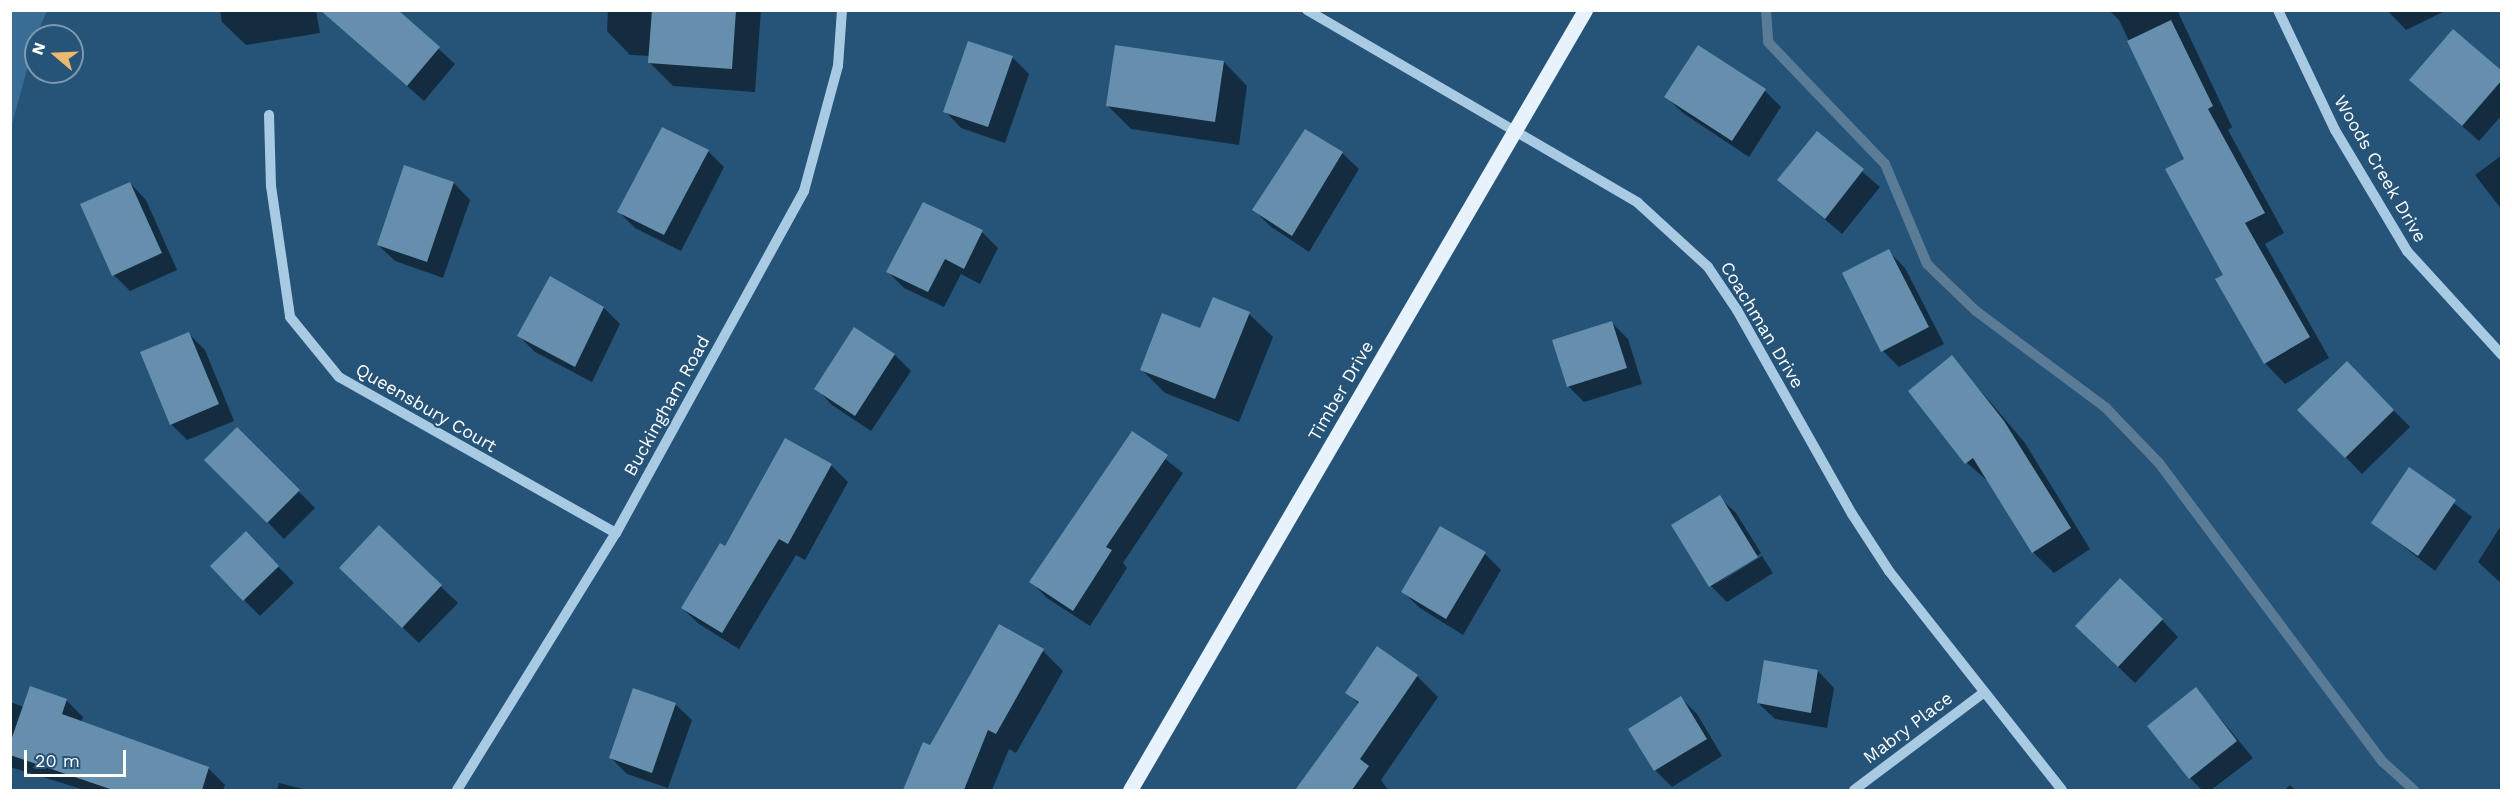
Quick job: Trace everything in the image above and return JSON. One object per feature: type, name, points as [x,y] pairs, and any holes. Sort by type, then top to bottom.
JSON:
[{"type":"main road","name":"Timber Drive","points":[[1130,790],[1585,10]]},
{"type":"street","name":"Buckingham Road","points":[[457,790],[616,533],[804,191],[838,66],[842,10]]},
{"type":"street","name":"Coachman Drive","points":[[1307,10],[1514,133],[1638,203],[1708,267],[1737,310],[1888,572],[2062,790]]},
{"type":"street","name":"Woods Creek Drive","points":[[2278,10],[2335,130],[2407,251],[2502,355]]},
{"type":"street","name":"Queensbury Court","points":[[269,115],[271,186],[290,316],[339,377],[616,533]]},
{"type":"street","name":"Mabry Place","points":[[1854,790],[1983,693]]},
{"type":"shaded area","points":[[11,10],[47,11],[41,24],[24,24],[24,80],[11,128]]},
{"type":"building","points":[[320,10],[398,10],[440,47],[407,86]]},
{"type":"building","points":[[652,10],[736,10],[732,69],[648,63]]},
{"type":"building","points":[[2171,20],[2213,106],[2208,109],[2265,213],[2245,223],[2310,337],[2264,364],[2215,279],[2223,275],[2165,169],[2184,159],[2127,41]]},
{"type":"building","points":[[2453,29],[2502,71],[2502,80],[2462,126],[2409,80]]},
{"type":"building","points":[[968,41],[1013,56],[988,127],[943,112]]},
{"type":"building","points":[[1115,45],[1224,61],[1215,122],[1106,106]]},
{"type":"building","points":[[1698,45],[1766,89],[1732,141],[1664,97]]},
{"type":"building","points":[[662,127],[709,150],[664,235],[617,212]]},
{"type":"building","points":[[1305,129],[1343,152],[1292,236],[1252,210]]},
{"type":"building","points":[[1817,131],[1864,169],[1825,219],[1777,180]]},
{"type":"building","points":[[404,165],[454,182],[427,262],[377,245]]},
{"type":"building","points":[[130,182],[162,253],[112,276],[80,204]]},
{"type":"building","points":[[923,202],[983,230],[964,269],[945,259],[928,292],[886,272]]},
{"type":"building","points":[[1889,249],[1929,327],[1881,352],[1842,273]]},
{"type":"building","points":[[550,276],[604,307],[575,367],[517,336]]},
{"type":"building","points":[[1213,297],[1250,312],[1215,399],[1140,370],[1162,313],[1200,328]]},
{"type":"building","points":[[1612,321],[1627,368],[1567,387],[1552,340]]},
{"type":"building","points":[[854,327],[895,354],[855,416],[814,389]]},
{"type":"building","points":[[189,332],[219,404],[170,425],[140,352]]},
{"type":"building","points":[[1952,355],[2004,421],[2071,528],[2032,553],[1973,458],[1965,464],[1908,391]]},
{"type":"building","points":[[2347,361],[2394,410],[2345,458],[2297,410]]},
{"type":"building","points":[[237,427],[300,490],[267,523],[204,460]]},
{"type":"building","points":[[1132,431],[1168,455],[1106,547],[1112,550],[1073,611],[1029,582]]},
{"type":"building","points":[[785,438],[832,464],[788,544],[779,539],[722,633],[681,608],[720,543],[725,546]]},
{"type":"building","points":[[2409,467],[2456,500],[2418,556],[2371,523]]},
{"type":"building","points":[[1720,495],[1758,557],[1709,587],[1671,525]]},
{"type":"building","points":[[379,525],[442,585],[402,628],[339,568]]},
{"type":"building","points":[[1440,526],[1486,552],[1446,619],[1401,592]]},
{"type":"building","points":[[246,531],[279,566],[243,601],[210,566]]},
{"type":"building","points":[[2120,578],[2163,619],[2118,667],[2075,626]]},
{"type":"building","points":[[999,624],[1044,649],[996,734],[988,730],[964,790],[903,790],[923,742],[930,745]]},
{"type":"building","points":[[1377,646],[1418,675],[1360,759],[1369,766],[1352,790],[1295,790],[1359,702],[1345,693]]},
{"type":"building","points":[[1764,660],[1818,670],[1811,713],[1757,703]]},
{"type":"building","points":[[30,686],[67,699],[62,714],[209,767],[202,790],[113,790],[10,755],[10,743]]},
{"type":"building","points":[[2196,687],[2237,741],[2189,779],[2147,726]]},
{"type":"building","points":[[633,688],[676,703],[652,773],[609,758]]},
{"type":"building","points":[[1681,696],[1707,739],[1654,771],[1628,729]]},
{"type":"waterway","points":[[1766,10],[1768,42],[1885,164],[1927,264],[1976,311],[2106,408],[2159,463],[2383,762],[2414,790]]}]
